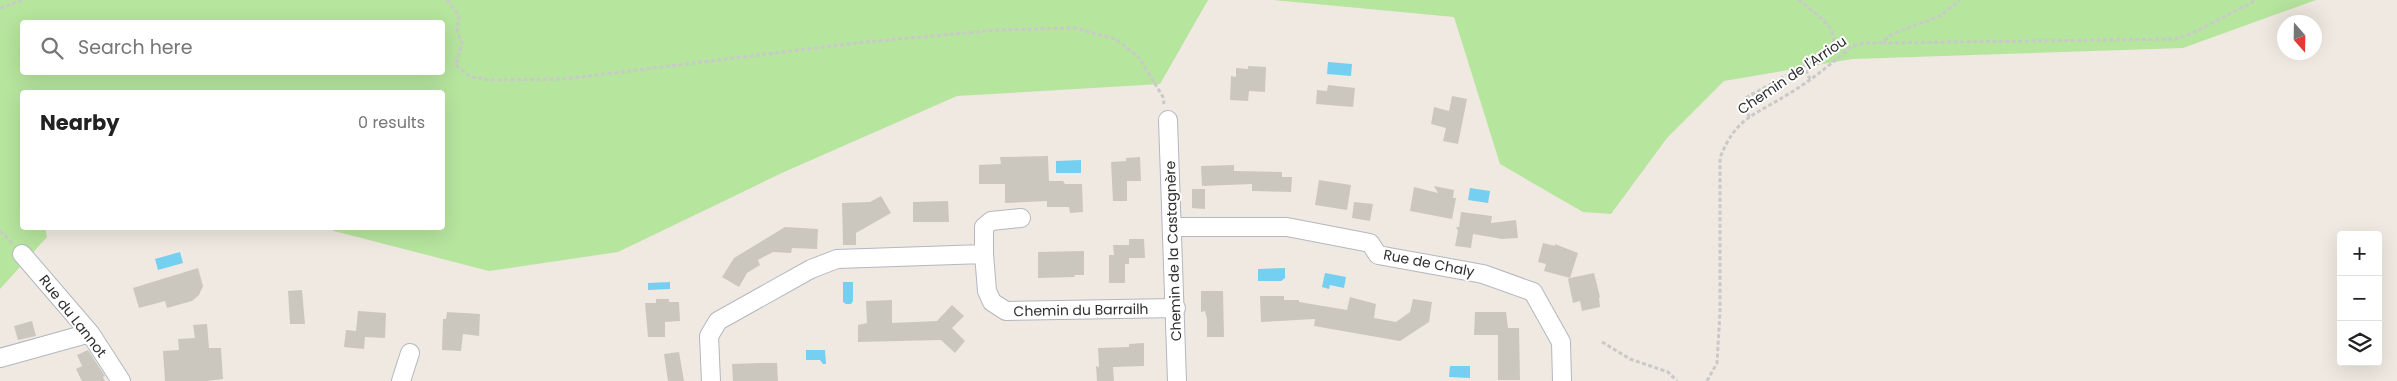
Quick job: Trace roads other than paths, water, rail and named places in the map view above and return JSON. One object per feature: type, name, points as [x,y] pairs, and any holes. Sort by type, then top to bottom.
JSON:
[{"type":"street","name":"Chemin de la Castagnère","points":[[1168,120],[1176,308],[1177,381]]},
{"type":"street","name":"Chemin du Barrailh","points":[[1021,218],[992,221],[984,227],[987,291],[992,302],[1006,310],[1176,308]]},
{"type":"street","name":"Rue de Chaly","points":[[1172,227],[1287,227],[1370,243],[1378,255],[1483,274],[1534,292],[1561,342],[1562,381]]},
{"type":"street","name":"Rue du Lannot","points":[[22,254],[90,333],[121,381]]},
{"type":"street","points":[[711,381],[709,336],[718,321],[811,269],[837,259],[984,254]]},
{"type":"street","points":[[0,358],[90,333]]},
{"type":"street","points":[[401,381],[410,353]]},
{"type":"water","points":[[1328,62],[1352,64],[1351,76],[1327,74]]},
{"type":"water","points":[[1081,160],[1081,173],[1056,173],[1056,161]]},
{"type":"water","points":[[1470,188],[1490,191],[1488,203],[1468,200]]},
{"type":"water","points":[[180,252],[183,263],[158,270],[155,259]]},
{"type":"water","points":[[1285,268],[1285,278],[1281,281],[1258,281],[1258,269]]},
{"type":"water","points":[[1325,273],[1346,277],[1344,288],[1330,285],[1329,289],[1322,287]]},
{"type":"water","points":[[670,282],[670,289],[648,290],[648,283]]},
{"type":"water","points":[[843,282],[853,282],[853,301],[851,304],[843,302]]},
{"type":"water","points":[[806,350],[825,350],[826,364],[823,364],[820,360],[806,360]]},
{"type":"water","points":[[1450,366],[1470,366],[1470,378],[1449,377]]}]
